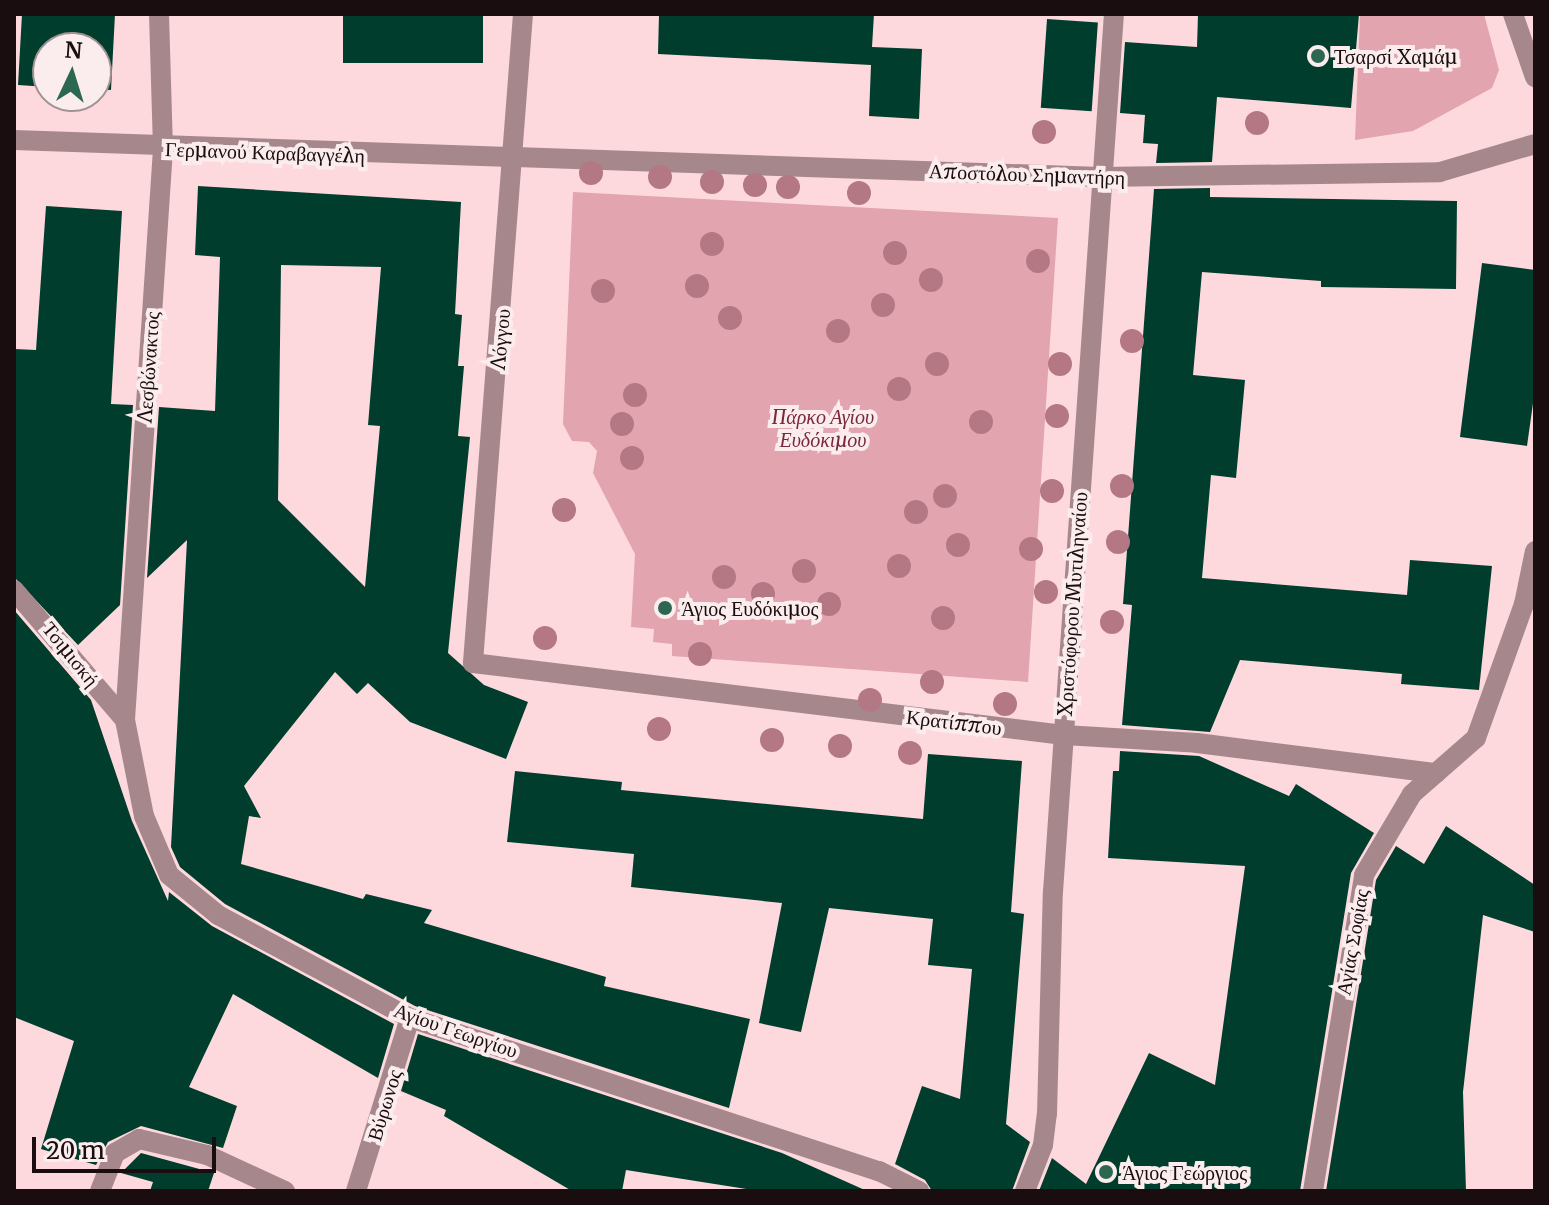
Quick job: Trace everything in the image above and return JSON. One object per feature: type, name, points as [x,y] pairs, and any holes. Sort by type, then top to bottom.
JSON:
[{"type":"street","name":"Λεσβώνακτος","points":[[125,720],[163,149],[159,14]]},
{"type":"street","name":"Λόγγου","points":[[473,663],[516,155],[523,14]]},
{"type":"street","name":"Χριστόφορου Μυτιληναίου","points":[[1025,1191],[1043,1145],[1047,1114],[1064,735],[1100,177],[1114,14]]},
{"type":"street","points":[[1513,14],[1535,77]]},
{"type":"street","name":"Γερμανού Καραβαγγέλη","points":[[14,140],[163,149],[516,155]]},
{"type":"street","name":"Αποστόλου Σημαντήρη","points":[[516,155],[1100,177],[1440,172],[1535,144]]},
{"type":"street","name":"Αγίας Σοφίας","points":[[1313,1191],[1355,906],[1393,821],[1436,773],[1476,738],[1524,604],[1535,551]]},
{"type":"street","name":"Τσιμισκή","points":[[14,590],[125,720]]},
{"type":"street","name":"Κρατίππου","points":[[473,663],[1064,735],[1197,743],[1436,773]]},
{"type":"street","name":"Αγίου Γεωργίου","points":[[125,720],[144,816],[179,885],[218,915],[410,1018],[879,1171],[919,1191]]},
{"type":"street","name":"Βύρωνος","points":[[356,1191],[410,1018]]},
{"type":"street","points":[[100,1191],[115,1153],[139,1139],[207,1155],[285,1191]]},
{"type":"green space","points":[[1484,14],[1499,70],[1492,88],[1413,131],[1355,140],[1360,15]]},
{"type":"green space","name":"Πάρκο Αγίου Ευδόκιμου","points":[[573,192],[1058,218],[1028,682],[672,656],[672,644],[653,642],[654,629],[631,627],[635,554],[593,473],[597,451],[589,442],[572,441],[563,424]]},
{"type":"building","points":[[22,14],[115,14],[112,71],[112,32],[32,32],[32,86],[18,85]]},
{"type":"building","points":[[343,14],[483,14],[483,63],[343,63]]},
{"type":"building","points":[[659,14],[874,14],[872,47],[922,49],[919,119],[869,116],[871,65],[658,54]]},
{"type":"building","points":[[1198,14],[1359,14],[1351,108],[1217,97],[1212,162],[1156,163],[1158,144],[1143,143],[1145,115],[1120,113],[1125,42],[1197,47]]},
{"type":"building","points":[[1047,19],[1098,23],[1092,111],[1041,108]]},
{"type":"building","points":[[198,186],[461,202],[455,314],[462,315],[458,366],[464,366],[458,436],[470,437],[448,653],[484,685],[528,702],[506,759],[410,722],[368,683],[357,694],[335,672],[244,786],[261,818],[249,816],[241,864],[363,899],[366,894],[432,910],[424,923],[606,977],[604,986],[750,1019],[729,1108],[415,1006],[225,904],[180,867],[171,847],[187,540],[147,578],[159,407],[215,411],[220,257],[195,255]],"holes":[[[281,265],[381,267],[368,425],[380,426],[365,587],[278,500]]]},
{"type":"building","points":[[1210,188],[1210,197],[1457,201],[1456,289],[1321,287],[1321,281],[1202,272],[1193,375],[1245,380],[1236,478],[1211,475],[1202,578],[1407,595],[1410,560],[1492,566],[1479,690],[1401,684],[1402,674],[1240,660],[1210,732],[1122,725],[1132,605],[1123,604],[1154,189]]},
{"type":"building","points":[[46,206],[122,211],[111,404],[133,405],[120,605],[78,645],[14,577],[14,349],[36,350]]},
{"type":"building","points":[[1482,263],[1535,270],[1535,389],[1527,446],[1460,437]]},
{"type":"building","points":[[14,610],[91,700],[132,821],[168,901],[169,892],[212,926],[394,1024],[378,1078],[233,994],[189,1087],[237,1106],[223,1148],[141,1126],[108,1142],[96,1165],[41,1149],[74,1041],[14,1017]]},
{"type":"building","points":[[1120,751],[1199,756],[1289,796],[1296,784],[1374,833],[1351,873],[1300,1191],[1039,1191],[1052,1158],[1086,1184],[1149,1053],[1215,1085],[1245,866],[1108,858],[1113,771],[1119,771]]},
{"type":"building","points":[[928,754],[1022,761],[1011,912],[1024,914],[1006,1124],[1030,1142],[1012,1191],[932,1191],[925,1180],[895,1164],[922,1086],[960,1099],[972,969],[928,965],[933,919],[829,908],[801,1032],[759,1023],[782,903],[631,887],[634,854],[507,842],[515,771],[622,782],[621,790],[923,819]]},
{"type":"building","points":[[1446,826],[1535,885],[1535,932],[1483,915],[1463,1092],[1466,1191],[1326,1191],[1376,880],[1396,846],[1424,864]]},
{"type":"building","points":[[418,1034],[782,1153],[867,1191],[759,1191],[626,1170],[622,1191],[572,1191],[444,1116],[446,1110],[401,1091]]},
{"type":"building","points":[[141,1153],[214,1173],[208,1191],[150,1191],[153,1182],[121,1173]]},
{"type":"place","name":"Τσαρσί Χαμάμ","points":[[1318,56]]},
{"type":"place","name":"Άγιος Ευδόκιμος","points":[[665,608]]},
{"type":"place","name":"Άγιος Γεώργιος","points":[[1106,1172]]}]
